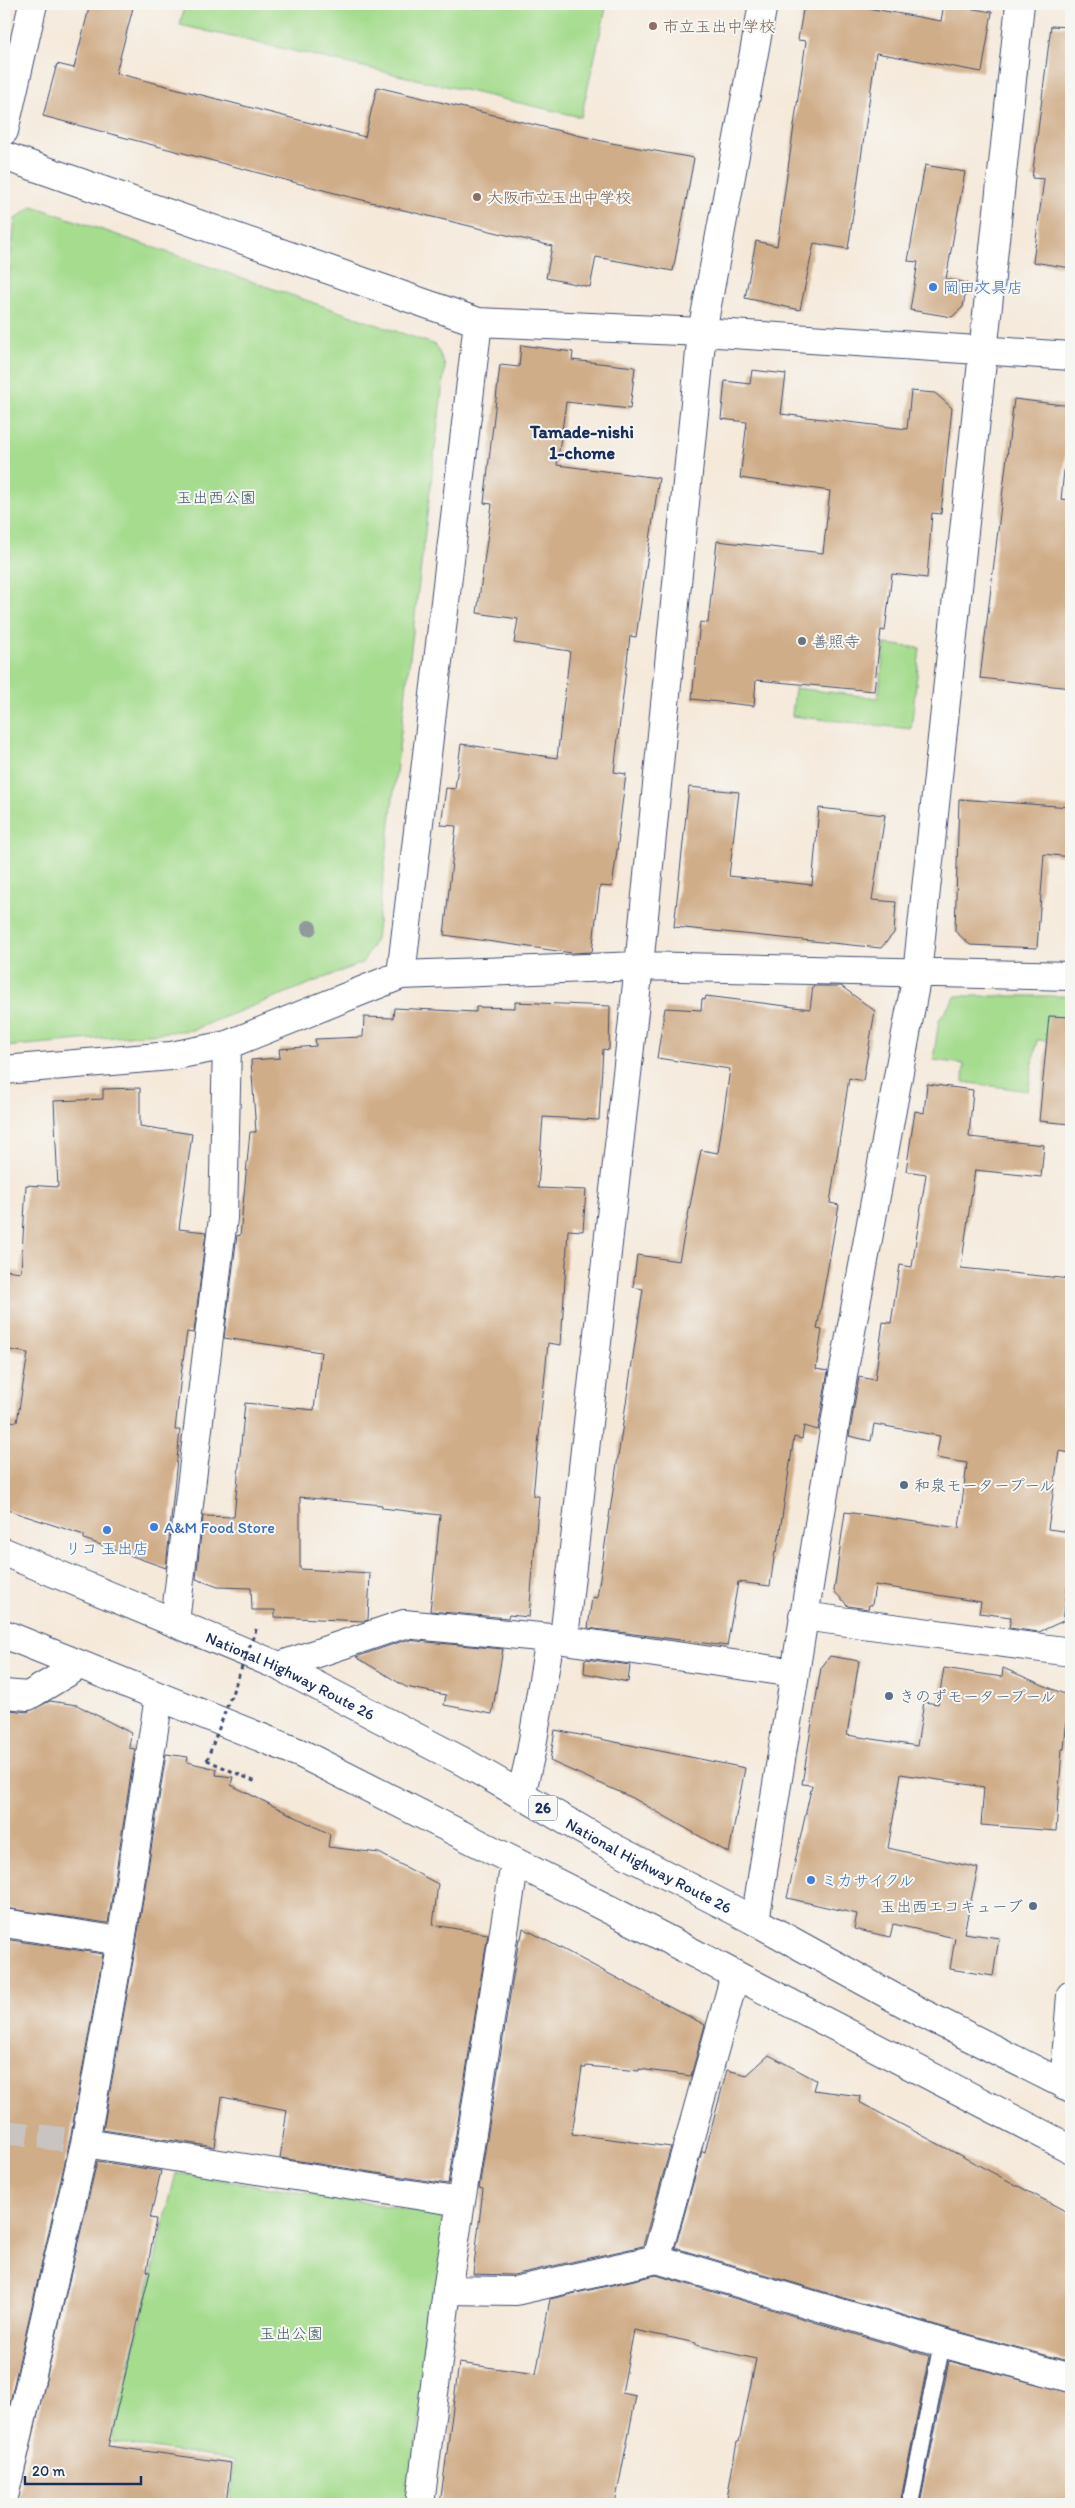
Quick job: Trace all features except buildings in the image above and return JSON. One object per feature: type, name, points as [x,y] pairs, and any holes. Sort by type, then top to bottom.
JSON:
[{"type":"main road","points":[[4,131],[33,4]]},
{"type":"main road","points":[[521,1795],[557,1638],[638,966],[702,332],[763,4]]},
{"type":"main road","points":[[755,1922],[844,1368],[917,974],[1020,4]]},
{"type":"main road","points":[[4,156],[478,322],[702,332],[1071,356]]},
{"type":"main road","points":[[401,975],[478,322]]},
{"type":"main road","points":[[4,1070],[171,1056],[227,1045],[401,975],[638,966],[917,974],[1071,976]]},
{"type":"main road","points":[[175,1622],[223,1218],[227,1045]]},
{"type":"main road","name":"National Highway Route 26","points":[[4,1552],[279,1666],[462,1761],[612,1847],[922,2013],[1068,2086]]},
{"type":"main road","points":[[803,1616],[1071,1652]]},
{"type":"main road","points":[[279,1666],[404,1624],[557,1638],[795,1673]]},
{"type":"main road","points":[[4,1634],[302,1754],[735,1974],[1071,2149]]},
{"type":"main road","points":[[4,1694],[28,1696],[80,1665]]},
{"type":"main road","points":[[4,2497],[85,2142],[121,1941],[159,1697]]},
{"type":"main road","points":[[420,2504],[447,2290],[515,1862]]},
{"type":"main road","points":[[4,1923],[121,1941]]},
{"type":"main road","points":[[656,2259],[735,1974]]},
{"type":"main road","points":[[1068,2086],[1071,1995]]},
{"type":"main road","points":[[85,2142],[461,2202]]},
{"type":"main road","points":[[447,2290],[515,2291],[656,2259],[942,2343],[1071,2378]]},
{"type":"lane","points":[[910,2504],[942,2343]]},
{"type":"path","points":[[257,1627],[207,1760],[258,1783]]},
{"type":"green space","points":[[185,4],[607,4],[581,117],[180,25]]},
{"type":"green space","name":"玉出西公園","points":[[33,206],[436,345],[445,366],[376,939],[362,963],[192,1030],[4,1047],[4,325],[15,219]]},
{"type":"green space","points":[[885,644],[920,648],[911,729],[792,716],[795,688],[878,698]]},
{"type":"green space","points":[[956,996],[1071,996],[1071,1043],[1037,1040],[1028,1091],[963,1082],[964,1064],[933,1060],[939,1020]]},
{"type":"green space","name":"玉出公園","points":[[176,2173],[450,2216],[407,2504],[230,2504],[234,2460],[111,2442]]},
{"type":"tunnel","points":[[4,2132],[70,2140]]},
{"type":"place","name":"市立玉出中学校","points":[[653,26]]},
{"type":"place","name":"大阪市立玉出中学校","points":[[477,197]]},
{"type":"place","name":"岡田文具店","points":[[933,287]]},
{"type":"place","name":"善照寺","points":[[802,641]]},
{"type":"place","name":"和泉モータープール","points":[[904,1485]]},
{"type":"place","name":"A&M Food Store","points":[[154,1527]]},
{"type":"place","name":"リコ 玉出店","points":[[107,1530]]},
{"type":"place","name":"きのずモータープール","points":[[889,1696]]},
{"type":"place","name":"ミカサイクル","points":[[811,1880]]},
{"type":"place","name":"玉出西エコキューブ","points":[[1033,1906]]},
{"type":"district","name":"Tamade-nishi 1-chome","points":[[582,442]]}]
